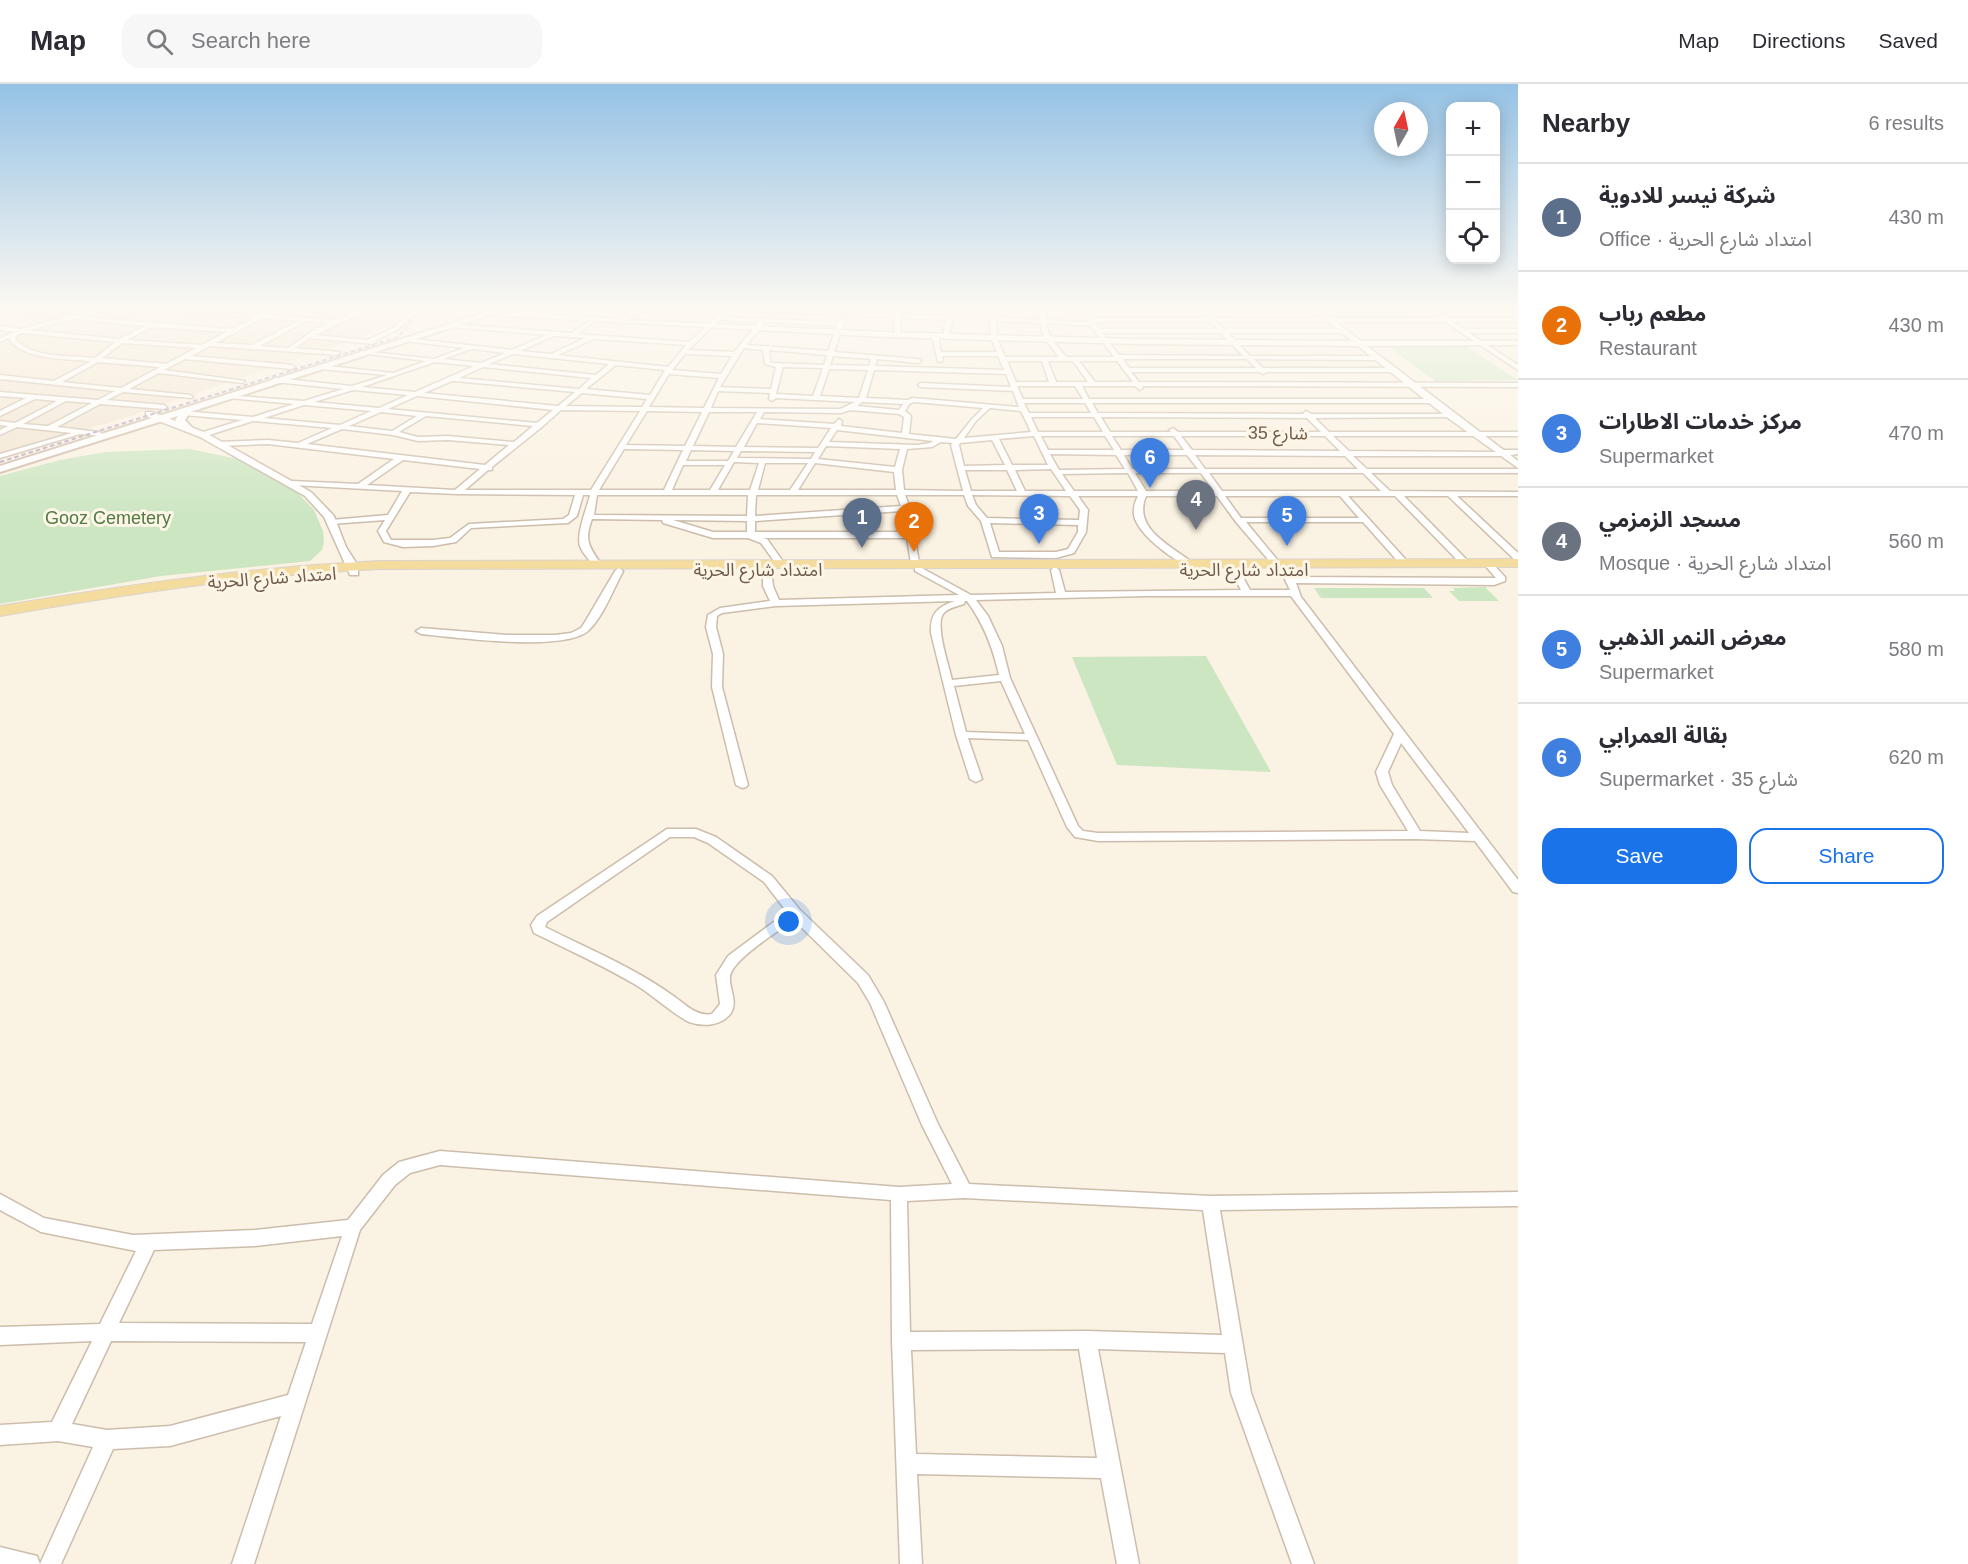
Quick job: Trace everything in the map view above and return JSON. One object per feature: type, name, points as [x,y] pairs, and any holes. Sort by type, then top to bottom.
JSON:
[{"type":"main road","points":[[0,467],[185,411],[225,392],[242,381],[252,378]]},
{"type":"main road","points":[[225,392],[282,378]]},
{"type":"main road","points":[[0,467],[99,434],[201,394]]},
{"type":"main road","points":[[185,411],[180,420],[188,429]]},
{"type":"main road","name":"امتداد شارع الحرية","points":[[354,569],[767,570],[916,566],[994,559],[1038,559],[1076,566],[1235,570],[1491,567],[1518,563]]},
{"type":"main road","name":"امتداد شارع الحرية","points":[[354,569],[780,563],[1055,570],[1076,566],[1186,562],[1283,570],[1464,562],[1518,571]]},
{"type":"main road","points":[[0,613],[172,583],[354,569]]},
{"type":"street","points":[[22,378],[190,397]]},
{"type":"street","points":[[56,382],[63,378]]},
{"type":"street","points":[[48,429],[143,378]]},
{"type":"street","points":[[224,378],[242,381]]},
{"type":"street","points":[[203,435],[383,378]]},
{"type":"street","points":[[300,445],[453,378]]},
{"type":"street","points":[[454,378],[650,397]]},
{"type":"street","points":[[457,492],[596,378]]},
{"type":"street","points":[[597,564],[584,546],[584,529],[590,517],[594,492],[663,378]]},
{"type":"street","points":[[667,492],[705,409],[723,378]]},
{"type":"street","points":[[770,411],[777,378]]},
{"type":"street","points":[[816,398],[822,378]]},
{"type":"street","points":[[275,380],[558,408],[841,411],[863,400],[868,378]]},
{"type":"street","points":[[902,412],[921,385],[921,378]]},
{"type":"street","points":[[1010,378],[1054,469],[1071,493],[1080,501],[1084,510],[1082,532],[1071,551],[1038,559]]},
{"type":"street","points":[[1051,378],[1053,384]]},
{"type":"street","points":[[1089,378],[1093,384]]},
{"type":"street","points":[[1133,378],[1239,520],[1283,570],[1294,593],[1518,889]]},
{"type":"street","points":[[1270,378],[1365,472],[1392,494],[1464,562]]},
{"type":"street","points":[[1404,378],[1518,465]]},
{"type":"street","points":[[1,394],[32,379]]},
{"type":"street","points":[[921,385],[1013,387],[1053,384],[1518,385]]},
{"type":"street","points":[[1077,384],[1143,493]]},
{"type":"street","points":[[505,390],[515,385]]},
{"type":"street","points":[[716,389],[816,398],[911,401],[1025,412],[1094,415],[1451,416]]},
{"type":"street","points":[[225,392],[305,403],[540,424]]},
{"type":"street","points":[[1,394],[164,407]]},
{"type":"street","points":[[475,406],[495,395]]},
{"type":"street","points":[[0,414],[33,397]]},
{"type":"street","points":[[0,433],[63,400]]},
{"type":"street","points":[[1020,400],[1433,401]]},
{"type":"street","points":[[1229,401],[1242,416]]},
{"type":"street","points":[[988,407],[956,441],[956,450],[972,506],[985,520],[994,559]]},
{"type":"street","points":[[851,408],[902,412],[908,416],[905,434]]},
{"type":"street","points":[[185,411],[393,433],[418,439],[448,438],[517,444]]},
{"type":"street","points":[[454,417],[465,411]]},
{"type":"street","points":[[713,492],[761,411]]},
{"type":"street","points":[[792,493],[837,427],[841,411]]},
{"type":"street","points":[[149,414],[203,435],[292,483],[317,501],[331,522],[341,547],[354,569]]},
{"type":"street","points":[[393,433],[425,414]]},
{"type":"street","points":[[466,425],[476,419]]},
{"type":"street","points":[[756,421],[905,434],[940,440]]},
{"type":"street","points":[[0,423],[99,434]]},
{"type":"street","points":[[448,438],[457,431]]},
{"type":"street","points":[[0,456],[81,432]]},
{"type":"street","name":"شارع 35","points":[[940,440],[956,441],[1037,434],[1108,433],[1518,434]]},
{"type":"street","points":[[995,438],[1022,492]]},
{"type":"street","points":[[409,445],[418,439]]},
{"type":"street","points":[[621,447],[904,447],[932,445],[940,440]]},
{"type":"street","points":[[220,444],[268,442],[392,456],[401,454],[489,468]]},
{"type":"street","points":[[904,447],[898,470],[900,492],[906,508],[916,566],[970,598],[982,616],[997,646],[1005,678],[1073,827],[1079,834],[1098,837],[1416,835],[1479,837]]},
{"type":"street","points":[[1045,452],[1119,454],[1518,452]]},
{"type":"street","points":[[1276,453],[1290,471]]},
{"type":"street","points":[[359,487],[401,454]]},
{"type":"street","points":[[681,463],[814,461],[898,470]]},
{"type":"street","points":[[751,536],[752,493],[762,462]]},
{"type":"street","points":[[963,468],[1008,467],[1130,471],[1518,471]]},
{"type":"street","points":[[292,483],[457,492],[1518,494]]},
{"type":"street","points":[[407,490],[382,531],[388,542],[403,544],[453,540],[469,526],[565,521],[573,516],[580,492]]},
{"type":"street","points":[[1143,493],[1136,507],[1139,521],[1148,534],[1186,562]]},
{"type":"street","points":[[1450,494],[1518,558]]},
{"type":"street","points":[[1343,495],[1404,563]]},
{"type":"street","points":[[590,517],[751,519],[906,508]]},
{"type":"street","points":[[656,517],[705,534],[909,535]]},
{"type":"street","points":[[331,522],[390,518]]},
{"type":"street","points":[[985,520],[1084,523]]},
{"type":"street","points":[[1239,520],[1366,520]]},
{"type":"street","points":[[751,536],[764,541],[780,563]]},
{"type":"street","points":[[767,570],[768,586],[776,603]]},
{"type":"street","points":[[1055,570],[1061,594]]},
{"type":"street","points":[[1235,570],[1246,592]]},
{"type":"street","points":[[421,631],[547,640],[572,637],[584,631],[619,571]]},
{"type":"street","points":[[742,785],[717,687],[718,654],[711,627],[713,615],[731,608],[776,603],[1061,594],[1294,593]]},
{"type":"street","points":[[970,598],[939,610],[934,618],[961,735],[976,780]]},
{"type":"street","points":[[948,682],[1005,678]]},
{"type":"street","points":[[1400,733],[1382,772],[1386,785],[1416,835]]},
{"type":"street","points":[[961,735],[1032,737]]},
{"type":"street","points":[[795,913],[733,959],[723,975],[727,1004],[725,1010],[716,1018],[706,1020],[692,1017],[637,978],[539,930],[538,925],[543,919],[667,832],[696,833],[712,840],[768,879],[795,913],[863,979],[877,1002],[930,1125],[964,1191]]},
{"type":"street","points":[[243,1564],[353,1227],[388,1180],[405,1167],[440,1158],[899,1194],[964,1191],[1210,1203],[1518,1199]]},
{"type":"street","points":[[899,1194],[901,1341],[911,1564]]},
{"type":"street","points":[[0,1201],[41,1225],[133,1243],[255,1238],[353,1227]]},
{"type":"street","points":[[1210,1203],[1220,1251],[1241,1393],[1303,1564]]},
{"type":"street","points":[[58,1431],[148,1244]]},
{"type":"street","points":[[0,1336],[106,1332],[319,1333]]},
{"type":"street","points":[[901,1341],[1087,1340],[1232,1344]]},
{"type":"street","points":[[1087,1340],[1128,1564]]},
{"type":"street","points":[[0,1435],[58,1431],[107,1440],[170,1436],[296,1403]]},
{"type":"street","points":[[50,1564],[107,1440]]},
{"type":"street","points":[[906,1464],[1109,1468]]},
{"type":"street","points":[[0,1558],[28,1564]]},
{"type":"shaded area","points":[[0,378],[241,378],[121,419],[0,455]]},
{"type":"green space","points":[[1431,378],[1515,378],[1518,380],[1435,381]]},
{"type":"green space","name":"Gooz Cemetery","points":[[189,449],[238,459],[297,492],[314,510],[323,531],[322,550],[310,561],[161,576],[0,604],[0,476],[60,460],[106,452]]},
{"type":"green space","points":[[1485,587],[1499,601],[1459,601],[1449,591],[1455,591],[1453,588]]},
{"type":"green space","points":[[1314,588],[1424,588],[1433,598],[1321,598]]},
{"type":"green space","points":[[1206,656],[1271,772],[1117,765],[1072,657]]},
{"type":"railway","points":[[0,462],[267,378]]},
{"type":"place","name":"بقالة العمرابي","points":[[1150,488]]},
{"type":"place","name":"مسجد الزمزمي","points":[[1196,530]]},
{"type":"place","name":"مركز خدمات الاطارات","points":[[1039,544]]},
{"type":"place","name":"معرض النمر الذهبي","points":[[1287,546]]},
{"type":"place","name":"شركة نيسر للادوية","points":[[862,548]]},
{"type":"place","name":"مطعم رباب","points":[[914,552]]}]
